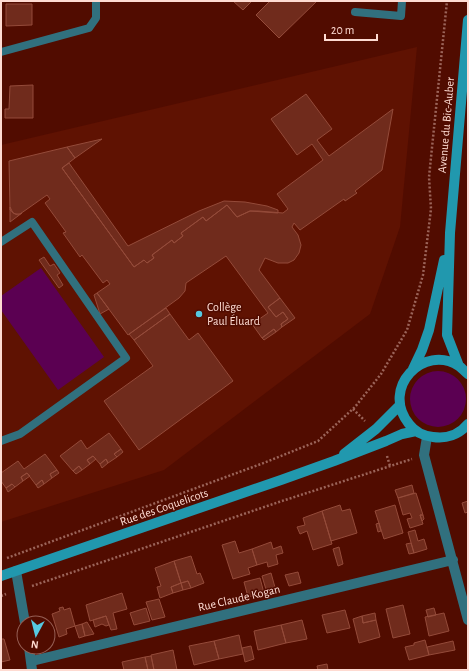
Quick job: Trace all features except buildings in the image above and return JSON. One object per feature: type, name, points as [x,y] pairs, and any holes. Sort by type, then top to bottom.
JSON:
[{"type":"main road","name":"Avenue du Bic-Auber","points":[[459,366],[447,335],[450,233],[468,20]]},
{"type":"main road","name":"Avenue du Bic-Auber","points":[[399,406],[400,392],[404,379],[413,369],[430,330],[450,233]]},
{"type":"main road","points":[[413,369],[424,363],[436,360],[448,361],[459,366],[468,374]]},
{"type":"main road","points":[[399,406],[404,418],[416,432],[427,437],[440,438],[453,435],[468,424]]},
{"type":"main road","name":"Rue des Coquelicots","points":[[334,461],[376,429],[399,406]]},
{"type":"main road","name":"Rue des Coquelicots","points":[[1,576],[334,461],[402,434],[416,432]]},
{"type":"street","points":[[427,437],[424,455],[468,620]]},
{"type":"street","name":"Rue Claude Kogan","points":[[32,665],[453,560]]},
{"type":"street","points":[[16,571],[24,615]]},
{"type":"street","points":[[30,655],[32,665]]},
{"type":"lane","points":[[1,52],[89,28],[96,18],[96,1]]},
{"type":"lane","points":[[355,12],[401,16],[402,1]]},
{"type":"lane","points":[[1,242],[32,222],[126,358],[20,434],[1,441]]},
{"type":"path","points":[[1,560],[261,464],[318,441],[352,409],[381,374],[407,330],[423,275],[431,209],[429,176],[447,1]]},
{"type":"path","points":[[352,409],[368,424]]},
{"type":"path","points":[[385,450],[390,466]]},
{"type":"path","points":[[29,587],[279,502],[424,455]]},
{"type":"shaded area","name":"Collège Paul Éluard","points":[[417,47],[400,227],[370,314],[164,470],[1,522],[1,145]]},
{"type":"shaded area","points":[[41,268],[104,357],[58,390],[1,310],[1,296]]},
{"type":"shaded area","points":[[438,371],[449,373],[458,379],[464,388],[466,399],[464,410],[458,419],[449,425],[438,427],[427,425],[418,419],[412,410],[410,399],[412,388],[418,379],[427,373]]},
{"type":"place","name":"Collège Paul Éluard","points":[[199,314]]}]
